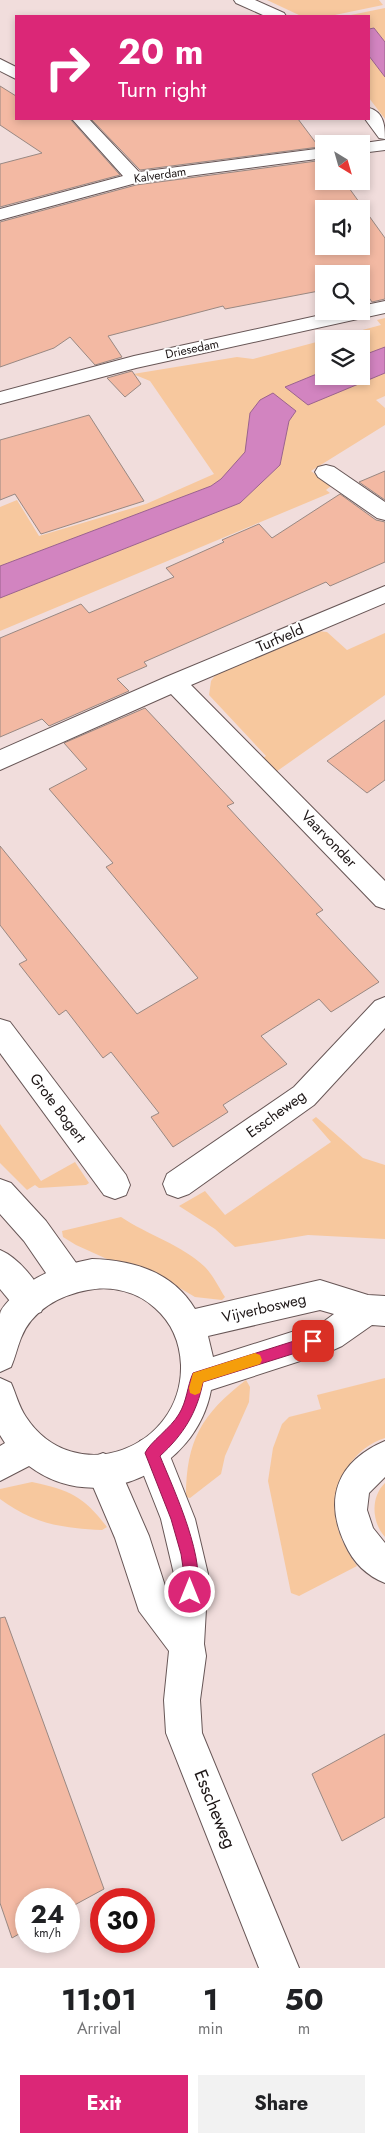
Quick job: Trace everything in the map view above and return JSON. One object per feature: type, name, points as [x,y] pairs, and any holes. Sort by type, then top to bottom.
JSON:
[{"type":"street","points":[[242,0],[276,15]]},
{"type":"street","points":[[0,64],[15,73]]},
{"type":"street","points":[[370,114],[385,134]]},
{"type":"street","points":[[81,120],[135,178]]},
{"type":"street","points":[[370,147],[385,145]]},
{"type":"street","name":"Kalverdam","points":[[0,214],[135,178],[315,154]]},
{"type":"street","name":"Driesedam","points":[[0,398],[134,362],[385,307]]},
{"type":"street","points":[[326,472],[385,514]]},
{"type":"street","name":"Turfveld","points":[[0,761],[174,682],[385,594]]},
{"type":"street","name":"Vaarvonder","points":[[174,682],[385,898]]},
{"type":"street","name":"Esscheweg","points":[[178,1184],[304,1096],[385,1009]]},
{"type":"street","name":"Grote Bogert","points":[[0,1031],[115,1184]]},
{"type":"street","points":[[0,1193],[35,1231],[68,1278]]},
{"type":"street","points":[[0,1265],[30,1301]]},
{"type":"street","points":[[0,1356],[12,1323],[30,1301],[48,1287],[68,1278],[91,1273],[115,1274],[138,1280],[164,1296],[175,1306],[188,1326],[195,1343],[197,1378],[193,1399],[183,1420],[169,1438],[152,1453],[120,1468],[76,1470],[51,1461],[30,1447],[18,1435],[1,1403]]},
{"type":"street","name":"Vijverbosweg","points":[[188,1326],[320,1295],[376,1310]]},
{"type":"street","name":"Vijverbosweg","points":[[197,1378],[331,1335],[376,1310]]},
{"type":"street","points":[[0,1464],[30,1447]]},
{"type":"street","name":"Esscheweg","points":[[152,1453],[178,1519],[188,1554],[191,1574],[186,1644],[188,1656],[182,1700],[184,1733],[279,1968]]},
{"type":"street","points":[[385,1458],[373,1464],[361,1478],[352,1495],[350,1517],[358,1539],[373,1557],[385,1566]]},
{"type":"street","points":[[103,1470],[132,1536],[151,1599],[186,1644]]},
{"type":"shaded area","points":[[267,0],[379,0],[383,5],[335,15],[299,15]]},
{"type":"shaded area","points":[[385,8],[385,42],[374,28],[370,29],[370,15],[351,15]]},
{"type":"shaded area","points":[[374,28],[385,42],[385,77],[370,57],[370,29]]},
{"type":"shaded area","points":[[370,57],[385,77],[385,119],[370,99]]},
{"type":"shaded area","points":[[385,318],[385,347],[370,353],[370,330],[362,330],[381,325],[377,320]]},
{"type":"shaded area","points":[[315,342],[315,375],[285,387],[308,404],[355,385],[370,385],[370,379],[385,373],[385,396],[376,400],[385,408],[385,425],[311,471],[331,486],[326,490],[330,493],[0,631],[0,598],[240,503],[280,465],[289,421],[296,411],[250,413],[246,452],[221,479],[211,486],[0,566],[0,507],[17,500],[39,536],[146,504],[214,474],[150,381],[133,374],[237,357],[253,359]]},
{"type":"shaded area","points":[[385,347],[385,373],[370,379],[370,353]]},
{"type":"shaded area","points":[[315,375],[315,385],[356,385],[308,405],[285,387]]},
{"type":"shaded area","points":[[273,393],[296,411],[289,421],[280,465],[240,503],[0,598],[0,566],[211,486],[221,479],[245,452],[250,413],[260,400]]},
{"type":"shaded area","points":[[318,631],[327,632],[347,650],[385,633],[385,695],[273,774],[260,760],[266,756],[209,695],[211,681],[216,674]]},
{"type":"shaded area","points":[[316,1117],[363,1158],[385,1165],[385,1239],[308,1235],[235,1247],[215,1229],[179,1206],[205,1191],[225,1215],[331,1142],[312,1120]]},
{"type":"shaded area","points":[[0,1124],[41,1181],[75,1162],[89,1183],[86,1185],[39,1188],[35,1185],[27,1190],[0,1163]]},
{"type":"shaded area","points":[[121,1217],[196,1259],[208,1270],[225,1297],[222,1300],[195,1297],[151,1271],[130,1263],[107,1259],[63,1237],[62,1231]]},
{"type":"shaded area","points":[[385,1378],[385,1438],[360,1452],[343,1475],[338,1489],[336,1518],[339,1532],[346,1549],[357,1566],[299,1596],[291,1593],[268,1481],[273,1448],[282,1424],[289,1417],[321,1409],[317,1395]]},
{"type":"shaded area","points":[[246,1380],[250,1387],[249,1402],[225,1456],[221,1474],[190,1498],[186,1497],[189,1459],[193,1444],[200,1430],[218,1405]]},
{"type":"shaded area","points":[[32,1482],[56,1488],[75,1496],[83,1501],[107,1527],[102,1530],[87,1529],[48,1523],[25,1514],[0,1499],[0,1489]]},
{"type":"shaded area","points":[[385,1483],[385,1537],[377,1525],[374,1510],[377,1495]]},
{"type":"building","points":[[0,86],[15,95],[15,120],[71,120],[120,175],[0,207],[0,164],[42,153],[0,125]]},
{"type":"building","points":[[92,120],[299,120],[315,142],[315,148],[140,170]]},
{"type":"building","points":[[315,161],[315,190],[350,190],[358,200],[315,200],[315,255],[370,255],[370,217],[385,238],[385,299],[372,302],[370,299],[370,265],[315,265],[315,292],[225,309],[223,306],[108,336],[122,357],[95,365],[70,337],[54,348],[0,367],[0,222],[136,185]]},
{"type":"building","points":[[132,371],[141,384],[125,397],[107,378]]},
{"type":"building","points":[[89,415],[144,501],[41,534],[15,494],[0,500],[0,440]]},
{"type":"building","points":[[385,471],[385,500],[359,482]]},
{"type":"building","points":[[340,494],[376,520],[385,522],[385,562],[330,586],[326,582],[144,662],[147,666],[117,679],[129,691],[49,726],[42,719],[0,737],[0,638],[81,604],[89,613],[174,577],[166,568],[259,524],[272,538]]},
{"type":"building","points":[[145,708],[234,803],[227,806],[323,910],[316,914],[379,982],[331,1012],[319,999],[261,1036],[287,1064],[223,1105],[228,1112],[173,1147],[151,1117],[159,1113],[111,1052],[103,1058],[66,1010],[59,1015],[19,964],[27,960],[0,925],[0,846],[137,1014],[198,978],[106,867],[113,863],[49,789],[87,769],[64,743]]},
{"type":"building","points":[[385,720],[385,780],[367,793],[327,761]]},
{"type":"building","points":[[5,1617],[104,1888],[90,1888],[90,1897],[80,1902],[80,1888],[15,1888],[15,1936],[12,1938],[0,1903],[0,1618]]},
{"type":"building","points":[[385,1734],[385,1817],[342,1841],[312,1774]]},
{"type":"slow traffic","points":[[195,1388],[197,1378],[255,1360]]},
{"type":"route","points":[[190,1592],[191,1574],[188,1554],[178,1519],[152,1453],[169,1438],[183,1420],[193,1399],[197,1378],[313,1341]]}]
